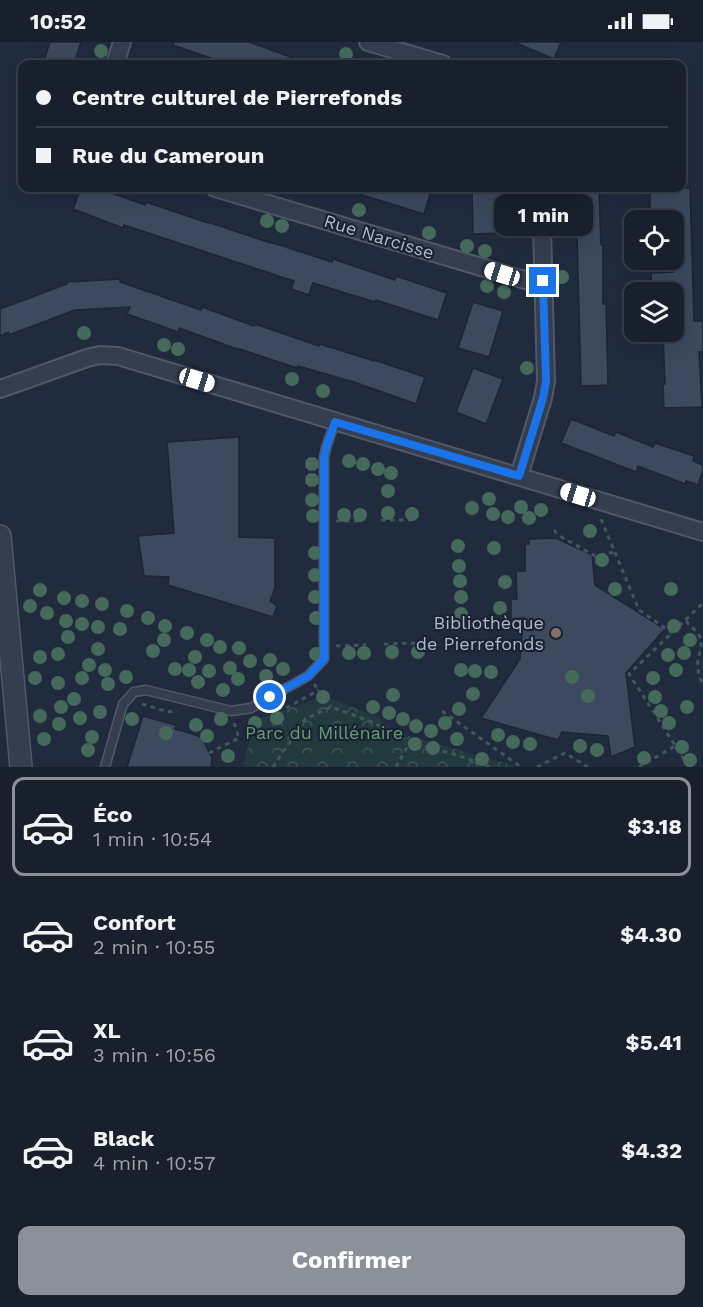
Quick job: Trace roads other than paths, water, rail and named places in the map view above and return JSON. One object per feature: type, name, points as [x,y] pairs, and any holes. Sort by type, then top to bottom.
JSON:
[{"type":"street","points":[[116,60],[122,42]]},
{"type":"street","points":[[368,42],[429,60]]},
{"type":"street","name":"Rue Narcisse","points":[[228,192],[525,280],[543,281]]},
{"type":"street","points":[[519,476],[546,381],[541,192]]},
{"type":"street","points":[[0,389],[87,358],[100,355],[109,356],[138,362],[703,532]]},
{"type":"street","points":[[0,537],[3,608],[21,767]]},
{"type":"lane","points":[[105,767],[123,704],[134,693],[146,690],[231,711],[251,708],[308,676],[324,659],[324,458],[335,422]]},
{"type":"place","name":"Bibliothèque de Pierrefonds","points":[[556,633]]},
{"type":"park label","name":"Parc du Millénaire","points":[[324,733]]}]
